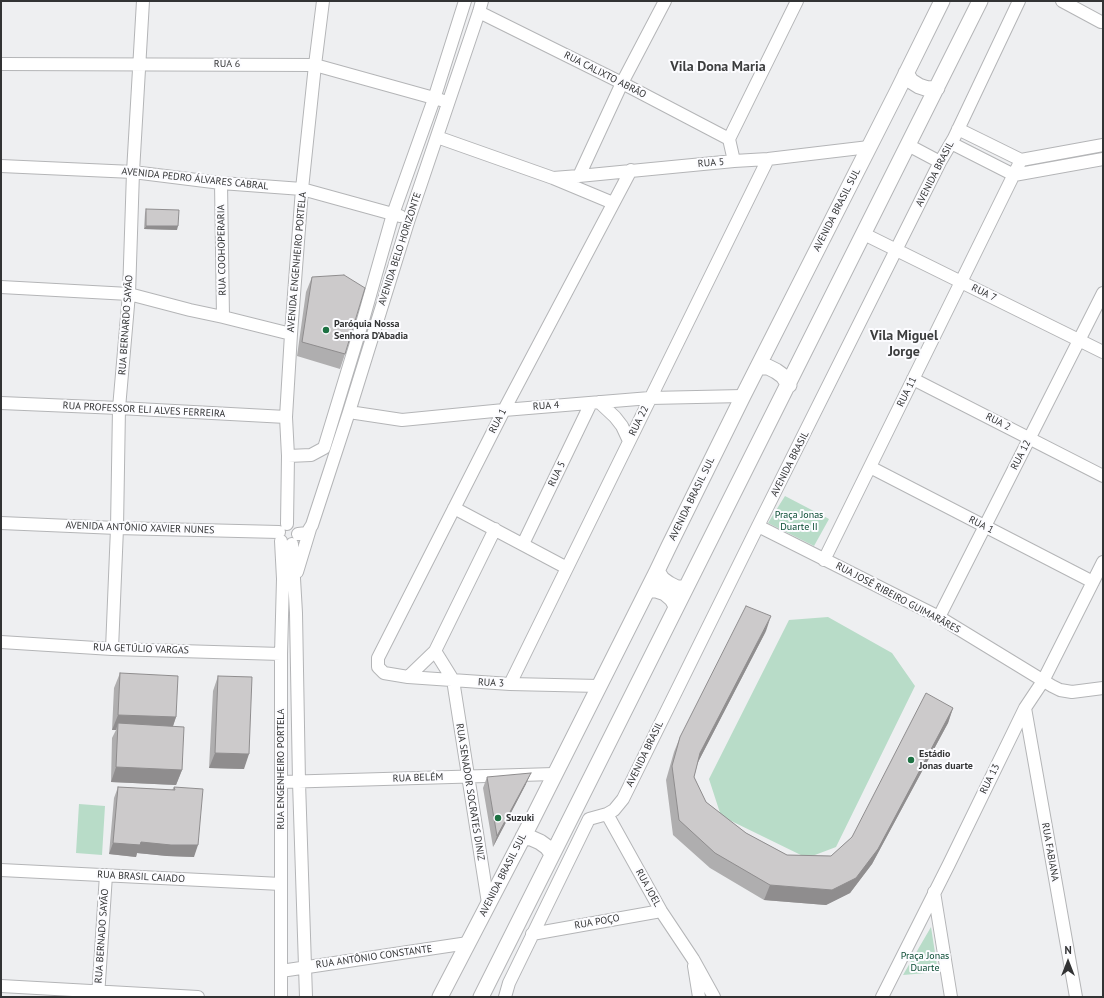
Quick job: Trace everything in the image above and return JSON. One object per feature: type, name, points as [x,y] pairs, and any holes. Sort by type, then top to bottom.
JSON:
[{"type":"main road","name":"AVENIDA BRASIL SUL","points":[[440,997],[531,822],[598,686],[648,590],[743,396],[942,1]]},
{"type":"main road","points":[[481,997],[661,639],[676,606],[789,385],[796,367],[980,1]]},
{"type":"main road","points":[[906,73],[911,81],[919,86],[928,89],[937,88]]},
{"type":"main road","points":[[898,90],[915,94],[922,100],[927,108]]},
{"type":"main road","points":[[767,349],[770,356],[775,361],[789,367],[796,367]]},
{"type":"main road","points":[[758,367],[768,367],[776,371],[783,376],[789,385]]},
{"type":"main road","points":[[657,571],[662,579],[669,584],[677,588],[686,588]]},
{"type":"main road","points":[[648,590],[656,590],[665,593],[672,599],[676,606]]},
{"type":"main road","points":[[531,822],[543,834],[560,838]]},
{"type":"main road","points":[[523,837],[532,838],[540,842],[547,847],[552,854]]},
{"type":"street","name":"RUA BERNARDO SAYÃO","points":[[112,649],[117,528],[119,408],[129,294],[133,172],[143,1]]},
{"type":"street","name":"AVENIDA ENGENHEIRO PORTELA","points":[[287,535],[288,456],[286,417],[290,334],[302,188],[323,1]]},
{"type":"street","name":"AVENIDA BELO HORIZONTE","points":[[288,456],[311,454],[324,448],[363,320],[393,214],[434,99],[465,1]]},
{"type":"street","points":[[579,176],[622,83],[665,1]]},
{"type":"street","points":[[734,161],[729,139],[797,1]]},
{"type":"street","name":"AVENIDA BRASIL","points":[[589,819],[607,814],[614,810],[623,799],[940,162],[951,143],[1019,1]]},
{"type":"street","points":[[1062,1],[1101,22]]},
{"type":"street","name":"AVENIDA BELO HORIZONTE","points":[[295,579],[409,219],[481,6]]},
{"type":"street","name":"RUA CALIXTO ABRÃO","points":[[481,6],[622,83],[729,139]]},
{"type":"street","name":"RUA 6","points":[[1,64],[315,65],[448,102]]},
{"type":"street","points":[[958,128],[1021,160],[1103,145]]},
{"type":"street","name":"RUA 5","points":[[437,137],[553,178],[613,203]]},
{"type":"street","points":[[951,143],[1014,175],[1103,159]]},
{"type":"street","points":[[908,145],[940,162]]},
{"type":"street","name":"RUA 5","points":[[553,178],[768,159],[869,147]]},
{"type":"street","name":"RUA 22","points":[[510,684],[768,159]]},
{"type":"street","name":"RUA 11","points":[[824,560],[1021,160]]},
{"type":"street","name":"AVENIDA PEDRO ÁLVARES CABRAL","points":[[1,166],[133,172],[221,183],[302,188],[409,219]]},
{"type":"street","name":"RUA 1","points":[[384,672],[378,667],[378,658],[504,410],[631,170]]},
{"type":"street","name":"RUA COOHOPERARIA","points":[[221,183],[223,317]]},
{"type":"street","name":"RUA 7","points":[[864,234],[1103,352]]},
{"type":"street","points":[[1,287],[129,294],[290,334]]},
{"type":"street","name":"RUA 12","points":[[939,618],[1103,293]]},
{"type":"street","name":"RUA 2","points":[[913,379],[1103,476]]},
{"type":"street","name":"RUA 4","points":[[349,412],[402,420],[650,398],[743,396]]},
{"type":"street","points":[[595,402],[619,422],[629,441]]},
{"type":"street","name":"RUA 5","points":[[523,544],[595,402]]},
{"type":"street","name":"RUA PROFESSOR ELI ALVES FERREIRA","points":[[1,403],[286,417]]},
{"type":"street","name":"RUA 1","points":[[870,467],[1093,582]]},
{"type":"street","points":[[454,508],[567,568]]},
{"type":"street","name":"AVENIDA ANTÔNIO XAVIER NUNES","points":[[1,523],[287,535]]},
{"type":"street","name":"RUA JOSÉ RIBEIRO GUIMARÃRES","points":[[758,526],[939,618],[1060,690],[1072,692],[1103,688]]},
{"type":"street","points":[[287,535],[307,533],[310,530]]},
{"type":"street","points":[[408,678],[435,650],[495,530]]},
{"type":"street","name":"RUA ENGENHEIRO PORTELA","points":[[287,535],[295,579],[299,782],[306,997]]},
{"type":"street","name":"RUA ENGENHEIRO PORTELA","points":[[281,997],[281,654],[283,579],[287,535]]},
{"type":"street","name":"RUA 13","points":[[882,997],[1025,708],[1043,681],[1103,562]]},
{"type":"street","name":"RUA GETÚLIO VARGAS","points":[[1,642],[112,649],[281,654]]},
{"type":"street","points":[[435,650],[452,680]]},
{"type":"street","name":"RUA 3","points":[[384,672],[408,678],[510,684],[598,686]]},
{"type":"street","name":"RUA SENADOR SOCRATES DINIZ","points":[[452,680],[488,903]]},
{"type":"street","name":"RUA FABIANA","points":[[1025,708],[1076,997]]},
{"type":"street","name":"RUA BELÉM","points":[[281,782],[554,774]]},
{"type":"street","points":[[504,997],[508,983],[589,819],[576,809]]},
{"type":"street","name":"RUA JOEL","points":[[607,814],[661,911],[693,959],[714,997]]},
{"type":"street","name":"RUA BRASIL CAIADO","points":[[1,870],[281,884]]},
{"type":"street","name":"RUA BERNADO SAYÃO","points":[[98,994],[106,875]]},
{"type":"street","points":[[934,892],[951,997]]},
{"type":"street","name":"RUA POÇO","points":[[532,934],[661,911]]},
{"type":"street","name":"RUA ANTÔNIO CONSTANTE","points":[[281,971],[468,943]]},
{"type":"street","name":"RUA JOEL","points":[[693,959],[698,997]]},
{"type":"street","points":[[1,986],[98,994],[198,997]]},
{"type":"green space","name":"Praça Jonas Duarte II","points":[[785,496],[829,519],[814,546],[768,523]]},
{"type":"green space","points":[[828,617],[892,653],[915,686],[836,847],[807,858],[721,816],[709,779],[789,620]]},
{"type":"green space","points":[[79,804],[105,806],[102,855],[76,853]]},
{"type":"green space","name":"Praça Jonas Duarte","points":[[931,927],[938,972],[903,975]]},
{"type":"building","points":[[146,209],[179,210],[178,226],[146,226]]},
{"type":"building","name":"Paróquia Nossa Senhora D’Abadia","points":[[344,275],[365,288],[345,354],[302,342],[312,277]]},
{"type":"building","name":"Estádio Jonas duarte","points":[[746,606],[771,616],[700,753],[694,777],[706,802],[746,833],[787,855],[831,856],[852,837],[926,693],[953,708],[878,849],[856,878],[832,890],[770,885],[715,853],[679,820],[672,766],[680,737]]},
{"type":"building","points":[[120,673],[178,676],[176,717],[118,715]]},
{"type":"building","points":[[218,676],[252,677],[249,754],[215,753]]},
{"type":"building","points":[[118,723],[184,727],[182,770],[116,767]]},
{"type":"building","name":"Suzuki","points":[[531,773],[497,836],[487,777]]},
{"type":"building","points":[[118,787],[175,790],[174,787],[203,789],[198,845],[171,845],[141,842],[140,845],[113,843]]},
{"type":"place","name":"Paróquia Nossa Senhora D’Abadia","points":[[326,330]]},
{"type":"place","name":"Estádio Jonas duarte","points":[[911,760]]},
{"type":"place","name":"Suzuki","points":[[498,818]]},
{"type":"district","name":"Vila Dona Maria","points":[[718,67]]},
{"type":"district","name":"Vila Miguel Jorge","points":[[904,344]]}]
